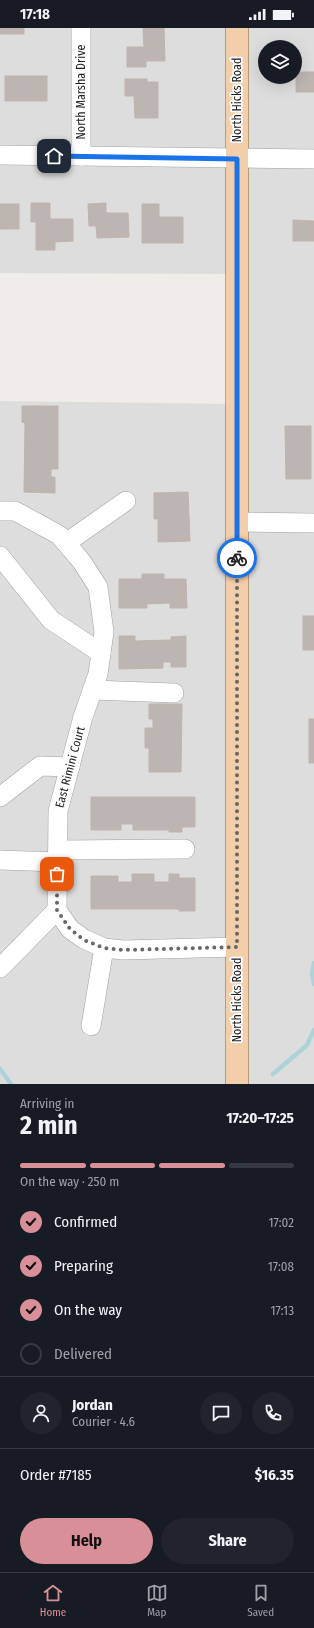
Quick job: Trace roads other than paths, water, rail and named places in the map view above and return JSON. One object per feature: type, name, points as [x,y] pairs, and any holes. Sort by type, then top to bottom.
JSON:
[{"type":"main road","name":"North Hicks Road","points":[[237,28],[237,1084]]},
{"type":"street","name":"North Marsha Drive","points":[[81,156],[82,28]]},
{"type":"street","points":[[0,155],[314,159]]},
{"type":"street","points":[[66,543],[126,501]]},
{"type":"street","name":"East Rimini Court","points":[[0,511],[15,511],[59,535],[82,562],[98,587],[104,632],[98,674],[83,717],[58,811],[57,910]]},
{"type":"street","points":[[237,522],[314,523]]},
{"type":"street","points":[[0,556],[51,620],[101,653]]},
{"type":"street","points":[[92,690],[174,692]]},
{"type":"street","points":[[0,797],[40,766],[70,766]]},
{"type":"street","points":[[0,860],[185,849]]},
{"type":"street","points":[[0,968],[57,910],[70,929],[84,940],[104,948],[123,950],[237,947]]},
{"type":"street","points":[[91,1026],[104,948]]},
{"type":"waterway","points":[[314,963],[312,973],[314,984]]},
{"type":"waterway","points":[[273,1074],[307,1045],[314,1030]]},
{"type":"waterway","points":[[0,1069],[11,1084]]}]
